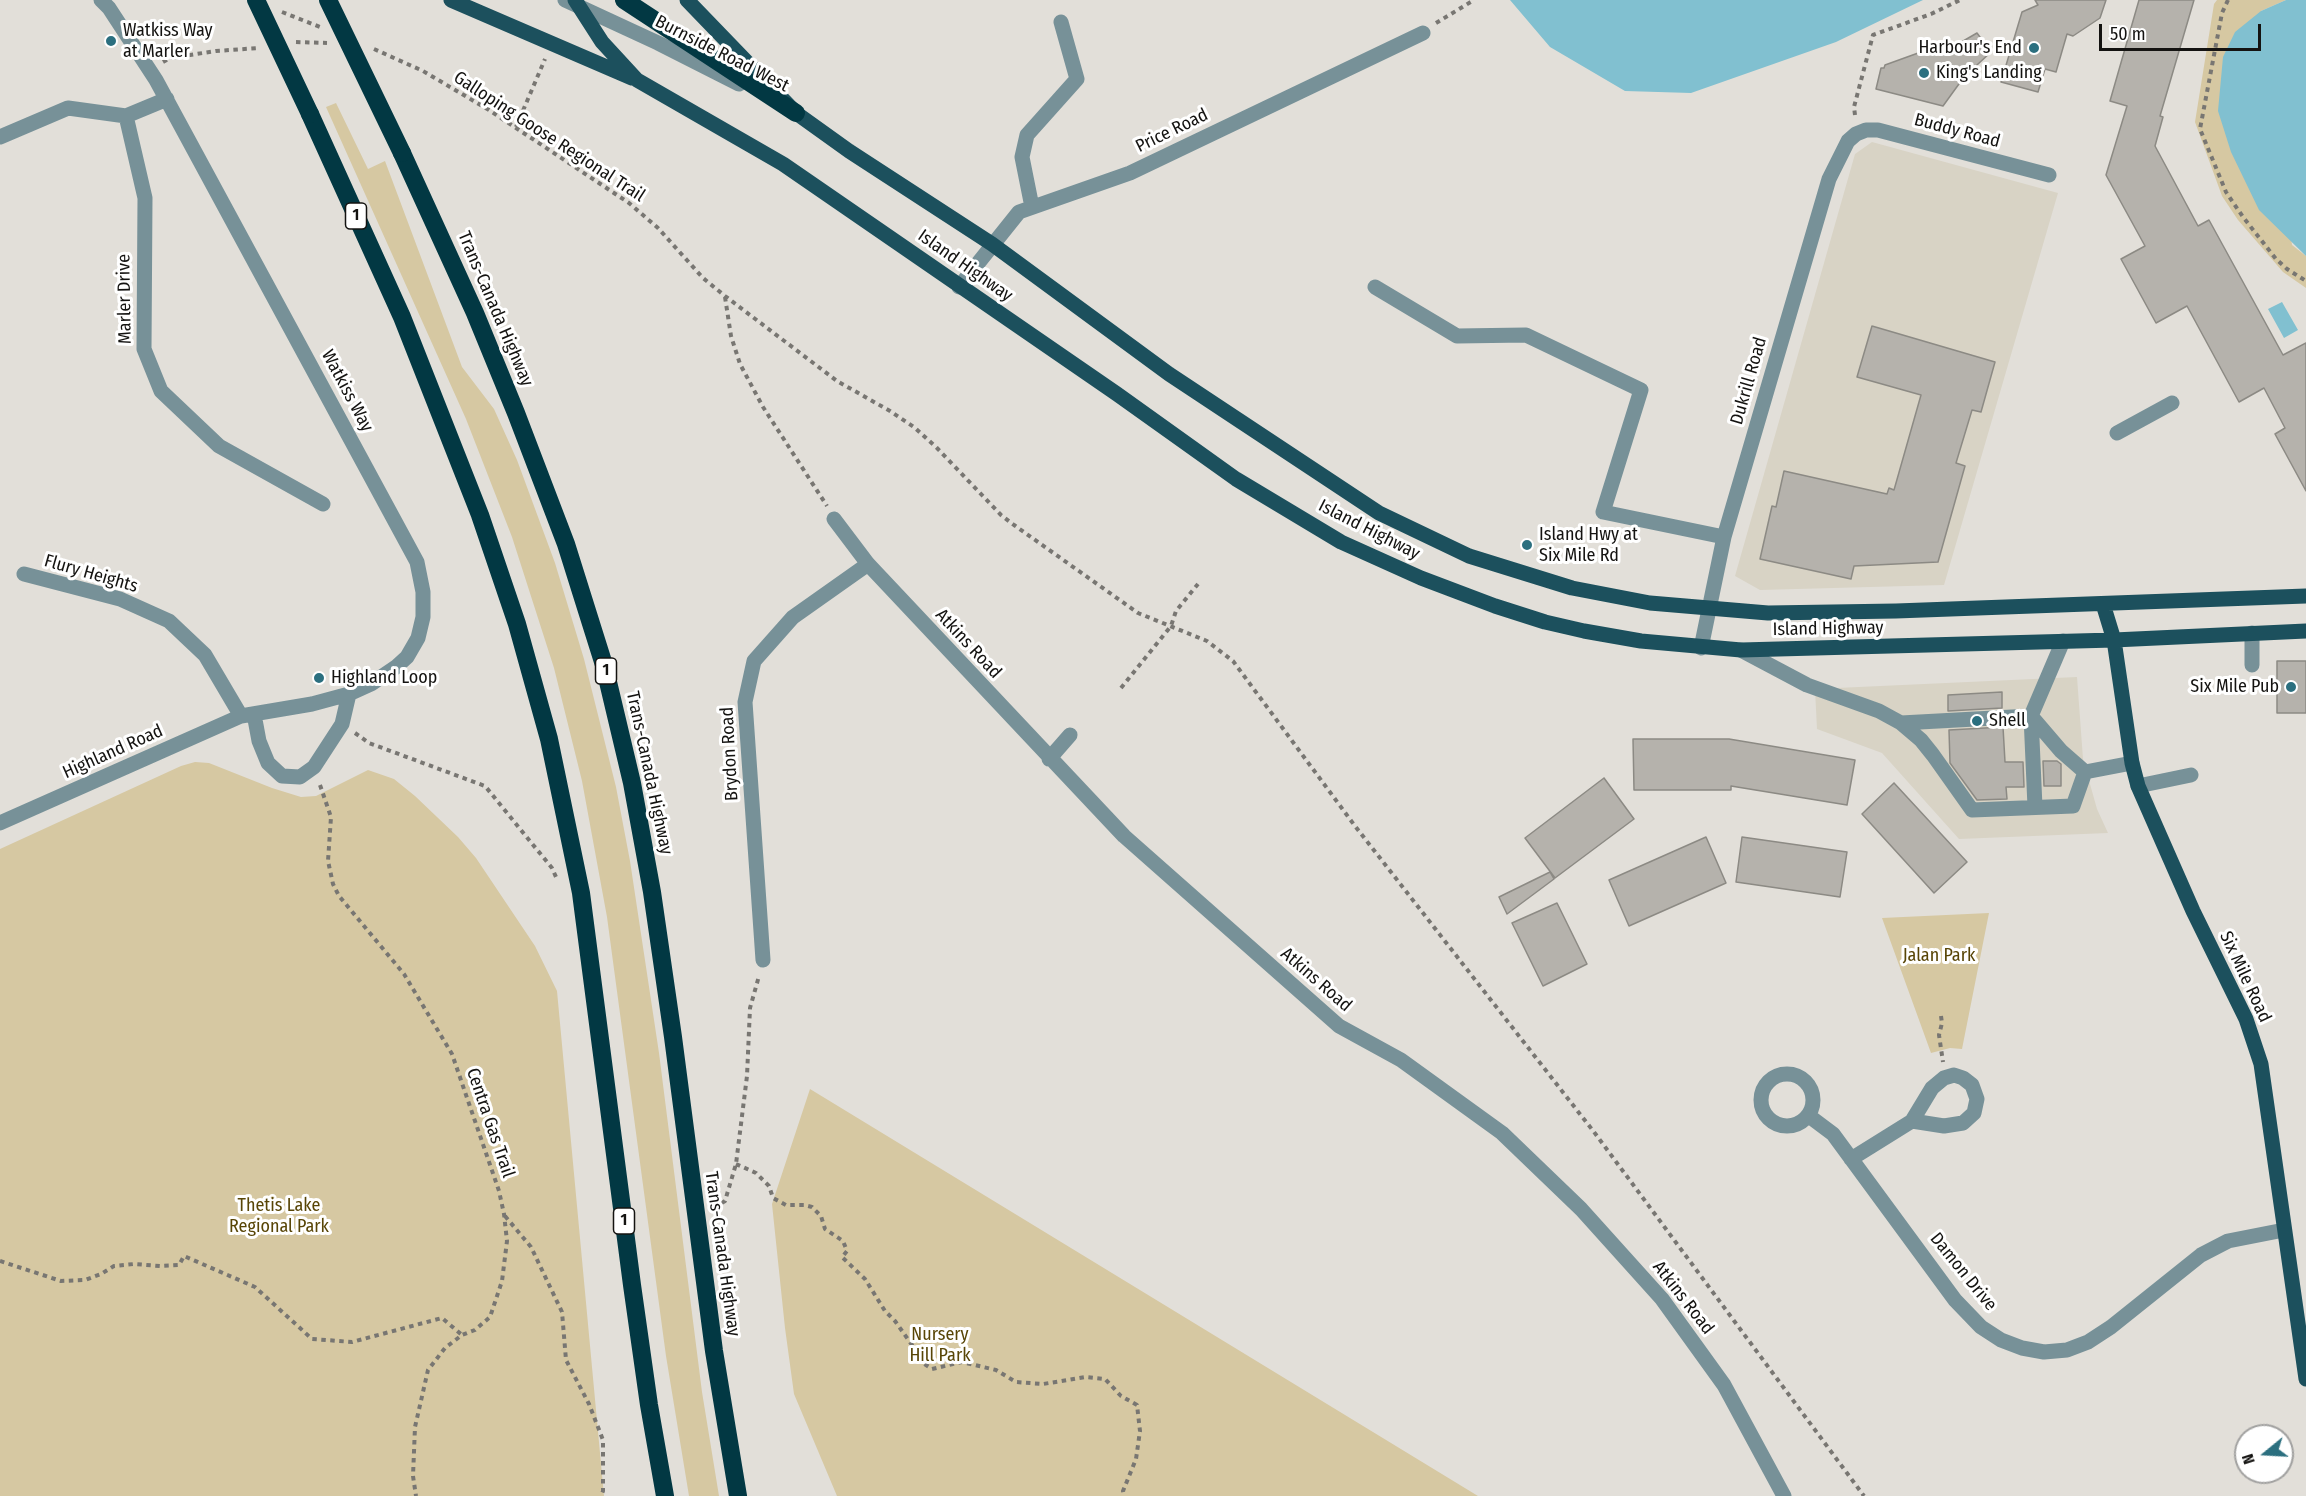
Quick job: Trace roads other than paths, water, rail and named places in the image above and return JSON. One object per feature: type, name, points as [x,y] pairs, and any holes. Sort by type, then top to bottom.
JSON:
[{"type":"highway","name":"1","points":[[256,0],[402,317],[480,516],[517,624],[549,739],[581,893],[632,1285],[665,1496]]},
{"type":"highway","name":"Trans-Canada Highway","points":[[328,0],[402,153],[470,303],[516,413],[566,544],[604,665],[632,783],[652,892],[714,1351],[738,1496]]},
{"type":"highway","points":[[624,0],[796,112]]},
{"type":"main road","points":[[451,0],[637,80]]},
{"type":"main road","name":"Island Highway","points":[[687,0],[796,112],[849,151],[992,244],[1169,374],[1379,513],[1469,556],[1572,588],[1650,603],[1768,613],[2306,596]]},
{"type":"main road","name":"Island Highway","points":[[572,2],[602,42],[637,80],[783,164],[1118,394],[1236,479],[1341,542],[1421,578],[1495,606],[1545,622],[1641,641],[1741,650],[2114,640],[2306,631]]},
{"type":"main road","name":"Six Mile Road","points":[[2103,604],[2114,640],[2132,763],[2138,786],[2188,901],[2250,1030],[2261,1064],[2306,1379]]},
{"type":"street","name":"Watkiss Way","points":[[101,0],[109,8],[167,99],[417,562],[423,592],[423,617],[418,638],[407,657],[396,667],[371,684],[349,694],[312,704],[247,715]]},
{"type":"street","name":"Burnside Road West","points":[[572,2],[796,112]]},
{"type":"street","points":[[1032,207],[1023,157],[1027,135],[1077,79],[1061,22]]},
{"type":"street","name":"Price Road","points":[[959,287],[1019,212],[1130,173],[1422,33]]},
{"type":"street","points":[[0,137],[68,108],[126,116],[167,99]]},
{"type":"street","name":"Marler Drive","points":[[126,116],[145,198],[144,349],[161,391],[219,446],[322,504]]},
{"type":"street","name":"Buddy Road","points":[[1856,134],[1866,130],[1878,130],[2049,175]]},
{"type":"street","name":"Dukrill Road","points":[[1701,648],[1724,537],[1829,179],[1848,141],[1856,134]]},
{"type":"street","points":[[1375,287],[1458,336],[1526,335],[1641,390],[1603,512],[1724,537]]},
{"type":"street","points":[[2117,433],[2172,404]]},
{"type":"street","name":"Atkins Road","points":[[834,519],[868,564],[1049,759],[1124,836],[1339,1026],[1401,1060],[1502,1133],[1581,1209],[1662,1299],[1724,1385],[1784,1496]]},
{"type":"street","name":"Brydon Road","points":[[763,960],[745,702],[754,661],[792,617],[868,564]]},
{"type":"street","name":"Flury Heights","points":[[24,574],[120,600],[169,621],[205,656],[247,715],[268,763],[282,776],[300,777],[314,767],[342,724],[349,694]]},
{"type":"street","points":[[2252,633],[2252,665]]},
{"type":"street","points":[[2035,807],[2031,716],[2063,641]]},
{"type":"street","points":[[1741,650],[1807,685],[1879,711],[1901,723],[1921,740],[1972,810],[2073,806],[2085,772]]},
{"type":"street","name":"Highland Road","points":[[0,823],[247,715]]},
{"type":"street","points":[[1901,723],[2031,716]]},
{"type":"street","points":[[2031,716],[2061,751],[2085,772]]},
{"type":"street","points":[[1049,759],[1070,735]]},
{"type":"street","points":[[2085,772],[2132,763]]},
{"type":"street","points":[[2138,786],[2191,775]]},
{"type":"street","points":[[1851,1159],[1912,1121],[1932,1088],[1947,1077],[1954,1075],[1972,1085],[1977,1099],[1974,1113],[1963,1123],[1944,1126],[1912,1121]]},
{"type":"street","name":"Damon Drive","points":[[1809,1116],[1833,1134],[1955,1300],[1981,1327],[2001,1340],[2022,1348],[2044,1352],[2067,1350],[2088,1342],[2111,1328],[2200,1255],[2228,1241],[2284,1230]]},
{"type":"water","points":[[1510,0],[1923,0],[1836,42],[1691,93],[1625,91],[1550,47]]},
{"type":"water","points":[[2286,0],[2306,0],[2306,256],[2259,210],[2231,152],[2218,111],[2223,57],[2235,32],[2261,11]]},
{"type":"water","points":[[2282,302],[2298,330],[2284,338],[2268,309]]},
{"type":"place","name":"Watkiss Way at Marler","points":[[111,41]]},
{"type":"place","name":"Harbour's End","points":[[2034,48]]},
{"type":"place","name":"King's Landing","points":[[1924,73]]},
{"type":"place","name":"Island Hwy at Six Mile Rd","points":[[1527,545]]},
{"type":"place","name":"Highland Loop","points":[[319,678]]},
{"type":"place","name":"Six Mile Pub","points":[[2291,687]]},
{"type":"place","name":"Shell","points":[[1977,721]]},
{"type":"park label","name":"Jalan Park","points":[[1939,956]]},
{"type":"park label","name":"Thetis Lake Regional Park","points":[[279,1216]]},
{"type":"park label","name":"Nursery Hill Park","points":[[940,1345]]}]
